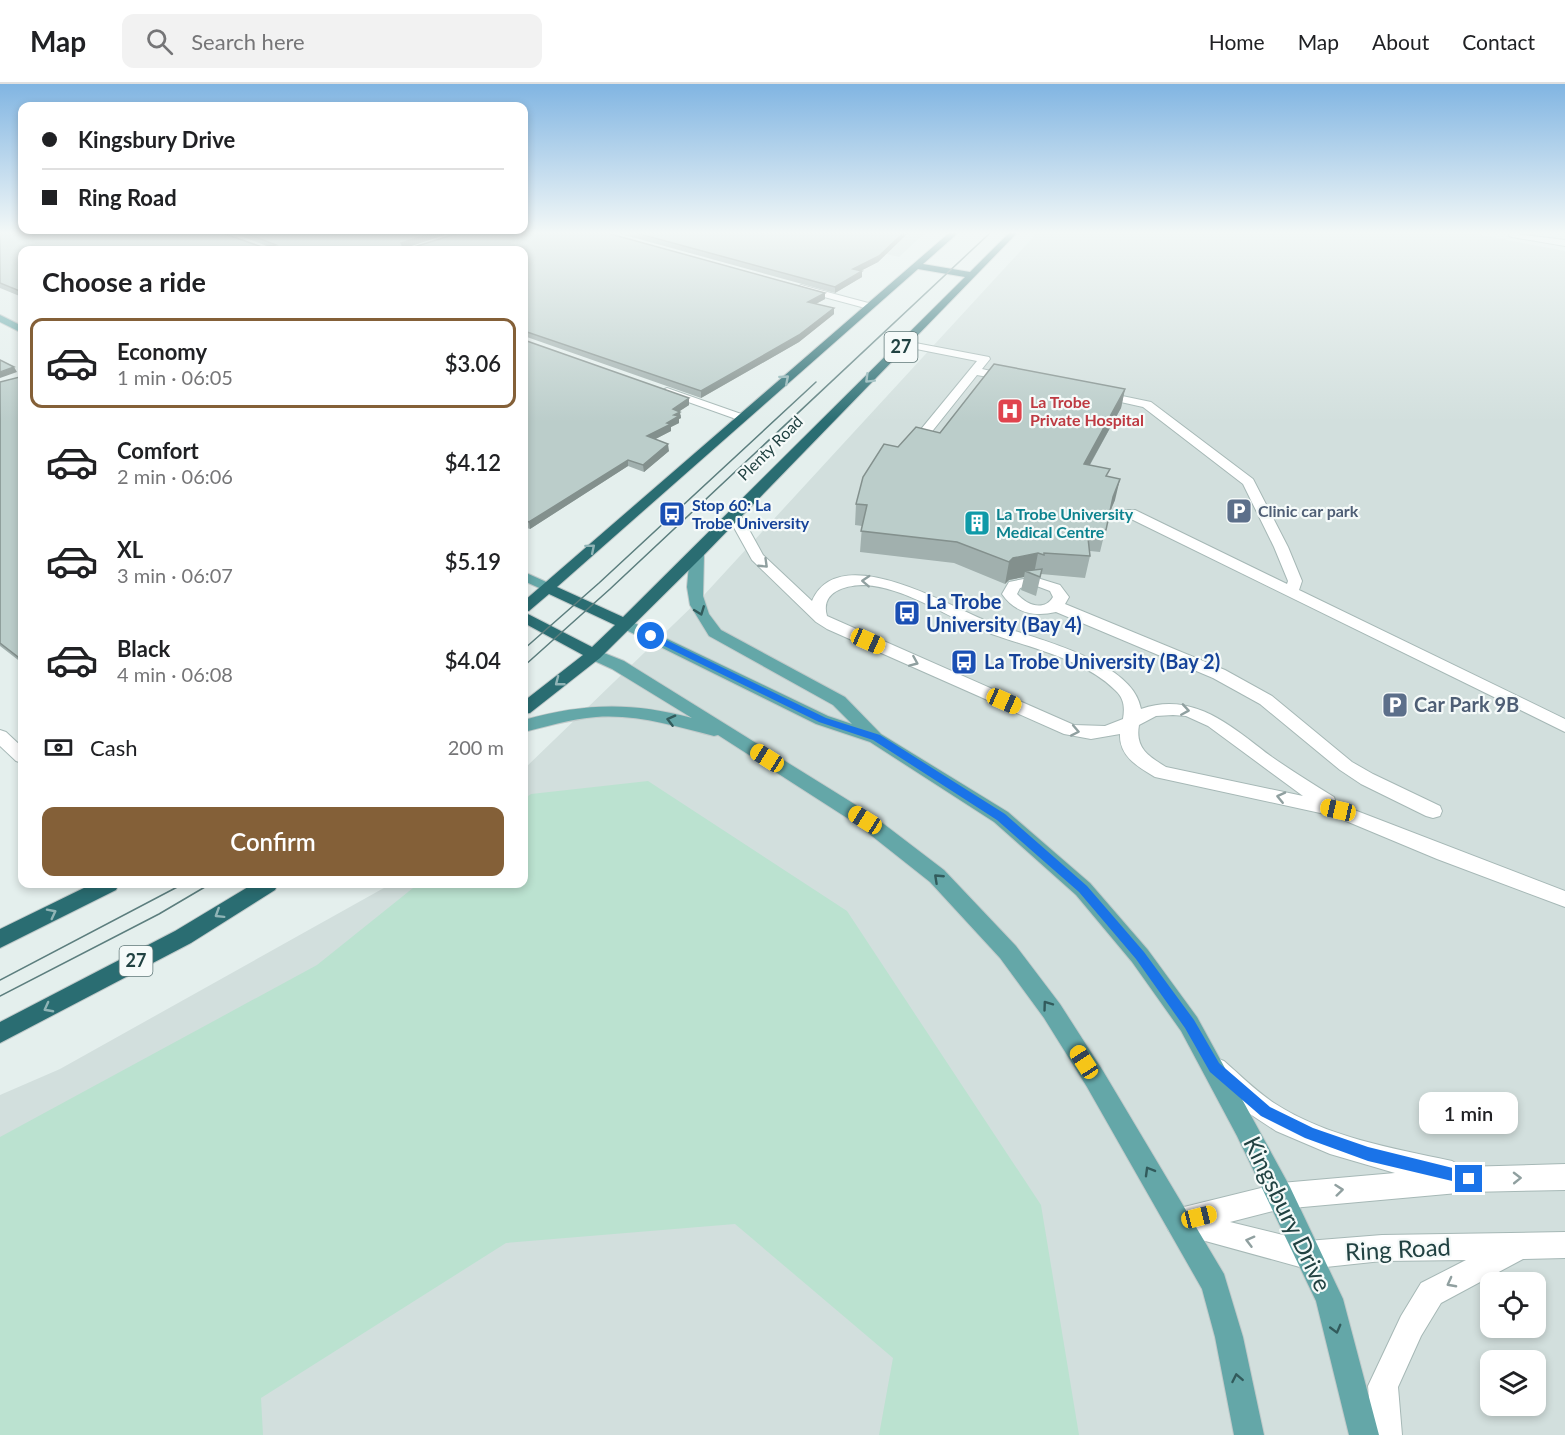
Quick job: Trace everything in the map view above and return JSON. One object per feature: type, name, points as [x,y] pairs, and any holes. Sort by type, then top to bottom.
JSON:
[{"type":"highway","points":[[528,605],[881,296]]},
{"type":"highway","name":"Plenty Road","points":[[528,706],[594,654],[625,624],[951,296]]},
{"type":"highway","points":[[548,588],[625,624]]},
{"type":"highway","points":[[528,619],[594,654]]},
{"type":"highway","points":[[0,939],[101,888]]},
{"type":"highway","name":"27","points":[[0,1033],[183,937],[262,888]]},
{"type":"main road","points":[[0,318],[18,328]]},
{"type":"main road","points":[[697,554],[694,579],[700,616],[715,633],[839,701],[876,738]]},
{"type":"main road","points":[[528,578],[548,588]]},
{"type":"main road","name":"Kingsbury Drive","points":[[625,624],[822,720],[876,738],[1001,817],[1083,889],[1140,956],[1189,1024],[1215,1068],[1281,1196],[1329,1299],[1364,1435]]},
{"type":"main road","points":[[594,654],[618,665],[865,820],[945,885],[1008,952],[1052,1011],[1095,1078],[1214,1284],[1229,1337],[1249,1435]]},
{"type":"main road","points":[[528,725],[588,712],[639,712],[728,734]]},
{"type":"street","points":[[833,296],[869,306]]},
{"type":"street","points":[[904,344],[985,359],[926,431]]},
{"type":"street","points":[[974,371],[1019,380]]},
{"type":"street","points":[[653,386],[740,417]]},
{"type":"street","points":[[1086,392],[1147,404],[1248,482],[1281,547],[1295,581],[1291,592]]},
{"type":"street","points":[[1130,513],[1565,726]]},
{"type":"street","points":[[734,515],[757,557],[821,619],[840,629],[1070,730],[1104,733],[1160,709],[1181,709],[1202,714],[1220,724],[1274,767],[1338,810]]},
{"type":"street","points":[[821,619],[818,613],[819,602],[824,594],[834,586],[859,580],[888,584],[1103,673],[1121,686],[1131,697],[1135,710],[1128,738],[1131,749],[1144,762],[1161,772],[1338,810],[1565,899]]},
{"type":"street","points":[[1056,606],[1219,674],[1266,700],[1346,766],[1366,779],[1433,811]]},
{"type":"street","points":[[0,736],[18,753]]},
{"type":"street","points":[[1215,1068],[1266,1111],[1310,1134],[1368,1154],[1469,1179]]},
{"type":"street","points":[[1178,1222],[1281,1196],[1469,1179],[1565,1177]]},
{"type":"street","name":"Ring Road","points":[[1178,1222],[1307,1255],[1382,1248],[1565,1245]]},
{"type":"street","name":"Ring Road","points":[[1388,1435],[1383,1386],[1411,1326],[1431,1293],[1521,1246]]},
{"type":"shaded area","points":[[979,296],[1565,296],[1565,1435],[0,1435],[0,1095],[60,1069],[384,888],[528,888],[528,765],[704,595]]},
{"type":"green space","points":[[648,781],[847,911],[1041,1205],[1079,1435],[879,1435],[893,1358],[735,1224],[506,1243],[261,1398],[263,1435],[0,1435],[0,1137],[317,965],[413,888],[528,888],[528,796]]},
{"type":"building","points":[[528,296],[819,296],[808,302],[834,308],[799,335],[701,391],[528,332]]},
{"type":"building","points":[[528,341],[689,398],[673,409],[680,412],[674,415],[679,416],[667,423],[671,424],[647,436],[668,444],[643,465],[628,460],[529,522]]},
{"type":"building","points":[[0,360],[14,367],[0,372]]},
{"type":"building","points":[[994,364],[1125,389],[1084,464],[1110,469],[1106,476],[1120,479],[1113,497],[1106,530],[1087,529],[1090,556],[1038,553],[1013,558],[1009,562],[957,542],[861,531],[867,505],[856,504],[863,477],[884,444],[898,447],[916,427],[940,433]]},
{"type":"building","points":[[18,378],[18,657],[0,643],[0,382]]},
{"type":"building","points":[[1042,569],[1040,577],[1025,571]]},
{"type":"tram line","points":[[528,662],[610,589],[923,296]]},
{"type":"tram line","points":[[528,645],[599,583],[816,382]]},
{"type":"tram line","points":[[0,980],[175,888]]},
{"type":"tram line","points":[[0,996],[159,914],[203,888]]},
{"type":"place","name":"La Trobe Private Hospital","points":[[1010,411]]},
{"type":"place","name":"Clinic car park","points":[[1239,511]]},
{"type":"place","name":"Stop 60: La Trobe University","points":[[672,514]]},
{"type":"place","name":"La Trobe University Medical Centre","points":[[977,523]]},
{"type":"place","name":"La Trobe University (Bay 4)","points":[[907,613]]},
{"type":"place","name":"La Trobe University (Bay 2)","points":[[964,662]]},
{"type":"place","name":"Car Park 9B","points":[[1395,705]]},
{"type":"route","points":[[651,636],[822,720],[876,738],[1001,817],[1083,889],[1140,956],[1189,1024],[1215,1068],[1266,1111],[1310,1134],[1368,1154],[1469,1179]]}]
